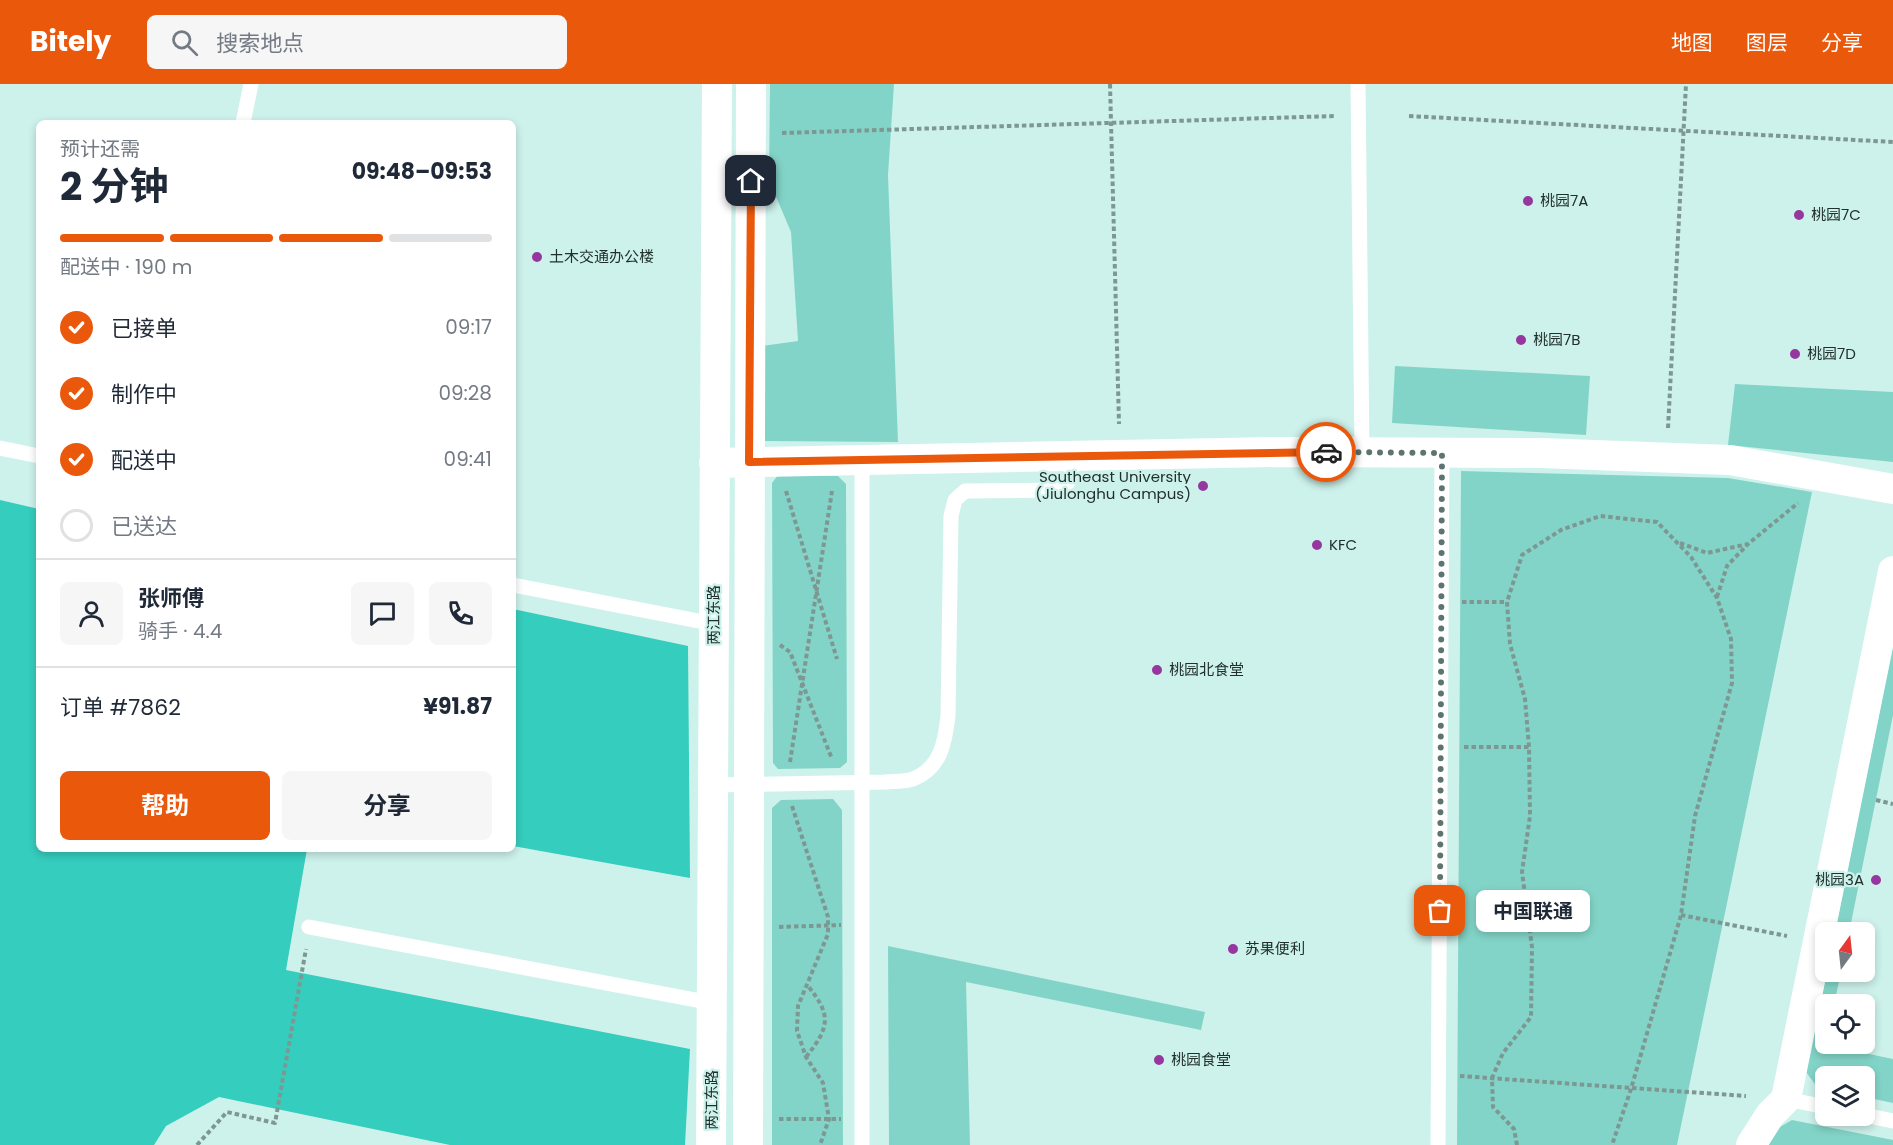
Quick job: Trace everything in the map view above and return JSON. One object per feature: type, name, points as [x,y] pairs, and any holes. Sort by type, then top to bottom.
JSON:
[{"type":"street","name":"两江东路","points":[[711,1145],[717,84]]},
{"type":"street","points":[[748,1132],[750,630],[763,462],[751,84]]},
{"type":"street","points":[[714,463],[1119,455],[1540,453],[1730,460],[1893,489]]},
{"type":"street","points":[[1822,922],[1893,571]]},
{"type":"street","points":[[1751,1145],[1770,1115],[1786,1099],[1815,957]]},
{"type":"lane","points":[[244,120],[251,84]]},
{"type":"lane","points":[[1358,84],[1362,453]]},
{"type":"lane","points":[[0,448],[36,455]]},
{"type":"lane","points":[[1438,1145],[1442,453]]},
{"type":"lane","points":[[713,785],[863,783],[912,779],[932,768],[945,744],[948,716],[951,516],[955,500],[965,491],[1058,490],[1065,487],[1071,479],[1071,456]]},
{"type":"lane","points":[[862,460],[862,1145]]},
{"type":"lane","points":[[516,586],[714,624]]},
{"type":"lane","points":[[309,927],[712,1003]]},
{"type":"lane","points":[[1786,1099],[1815,1105]]},
{"type":"lane","points":[[1875,1117],[1893,1121]]},
{"type":"path","points":[[1110,84],[1119,455]]},
{"type":"path","points":[[1667,458],[1686,84]]},
{"type":"path","points":[[751,134],[1358,115]]},
{"type":"path","points":[[1408,116],[1893,142]]},
{"type":"path","points":[[763,462],[840,668]]},
{"type":"path","points":[[1717,598],[1727,566],[1748,544],[1830,478]]},
{"type":"path","points":[[1517,1145],[1514,1129],[1493,1107],[1492,1078],[1503,1053],[1531,1017],[1533,947],[1522,872],[1530,816],[1529,747],[1524,699],[1510,644],[1507,602],[1522,555],[1560,530],[1600,516],[1657,522],[1691,557],[1717,598],[1731,639],[1732,683],[1695,816],[1681,915],[1631,1089],[1612,1145]]},
{"type":"path","points":[[1676,541],[1707,553],[1748,544]]},
{"type":"path","points":[[1441,602],[1507,602]]},
{"type":"path","points":[[750,630],[774,640],[790,652],[842,783]]},
{"type":"path","points":[[1441,747],[1529,747]]},
{"type":"path","points":[[1875,800],[1893,804]]},
{"type":"path","points":[[1681,915],[1815,941]]},
{"type":"path","points":[[748,929],[862,925]]},
{"type":"path","points":[[197,1145],[227,1112],[275,1123],[309,927]]},
{"type":"path","points":[[806,984],[819,999],[826,1023],[820,1040],[806,1057]]},
{"type":"path","points":[[1439,1075],[1786,1099]]},
{"type":"path","points":[[748,1132],[862,1119]]},
{"type":"shaded area","points":[[770,84],[894,84],[888,175],[898,442],[764,441],[762,346],[798,341],[791,232],[769,180]]},
{"type":"shaded area","points":[[1395,366],[1590,376],[1586,435],[1392,423]]},
{"type":"shaded area","points":[[1735,384],[1893,392],[1893,462],[1728,445]]},
{"type":"shaded area","points":[[1461,471],[1728,478],[1812,492],[1677,1145],[1457,1145]]},
{"type":"shaded area","points":[[778,475],[838,476],[846,484],[847,762],[840,768],[778,769],[773,763],[772,483]]},
{"type":"shaded area","points":[[0,500],[36,508],[36,852],[306,852],[286,970],[690,1049],[685,1145],[450,1145],[219,1097],[166,1126],[154,1145],[0,1145]]},
{"type":"shaded area","points":[[516,610],[688,646],[690,878],[516,847]]},
{"type":"shaded area","points":[[1893,647],[1893,715],[1851,922],[1837,922]]},
{"type":"shaded area","points":[[833,799],[842,810],[843,1145],[772,1145],[772,808],[781,800]]},
{"type":"shaded area","points":[[888,946],[1205,1012],[1201,1030],[966,982],[970,1145],[889,1145]]},
{"type":"shaded area","points":[[1825,982],[1839,982],[1836,994],[1822,994]]},
{"type":"shaded area","points":[[1815,1029],[1815,1054],[1869,1054],[1893,1059],[1893,1103],[1875,1099],[1875,1066],[1815,1066],[1815,1084],[1806,1072]]},
{"type":"shaded area","points":[[1792,1120],[1893,1140],[1893,1145],[1766,1145],[1778,1128]]},
{"type":"way so far","points":[[1326,452],[1442,453],[1440,911]]},
{"type":"place","name":"桃园7A","points":[[1528,201]]},
{"type":"place","name":"桃园7C","points":[[1799,215]]},
{"type":"place","name":"土木交通办公楼","points":[[537,257]]},
{"type":"place","name":"桃园7B","points":[[1521,340]]},
{"type":"place","name":"桃园7D","points":[[1795,354]]},
{"type":"place","name":"Southeast University (Jiulonghu Campus)","points":[[1203,486]]},
{"type":"place","name":"KFC","points":[[1317,545]]},
{"type":"place","name":"桃园北食堂","points":[[1157,670]]},
{"type":"place","name":"桃园3A","points":[[1876,880]]},
{"type":"place","name":"中国联通","points":[[1440,911]]},
{"type":"place","name":"苏果便利","points":[[1233,949]]},
{"type":"place","name":"桃园食堂","points":[[1159,1060]]},
{"type":"route","points":[[751,181],[749,462],[1326,452]]}]
